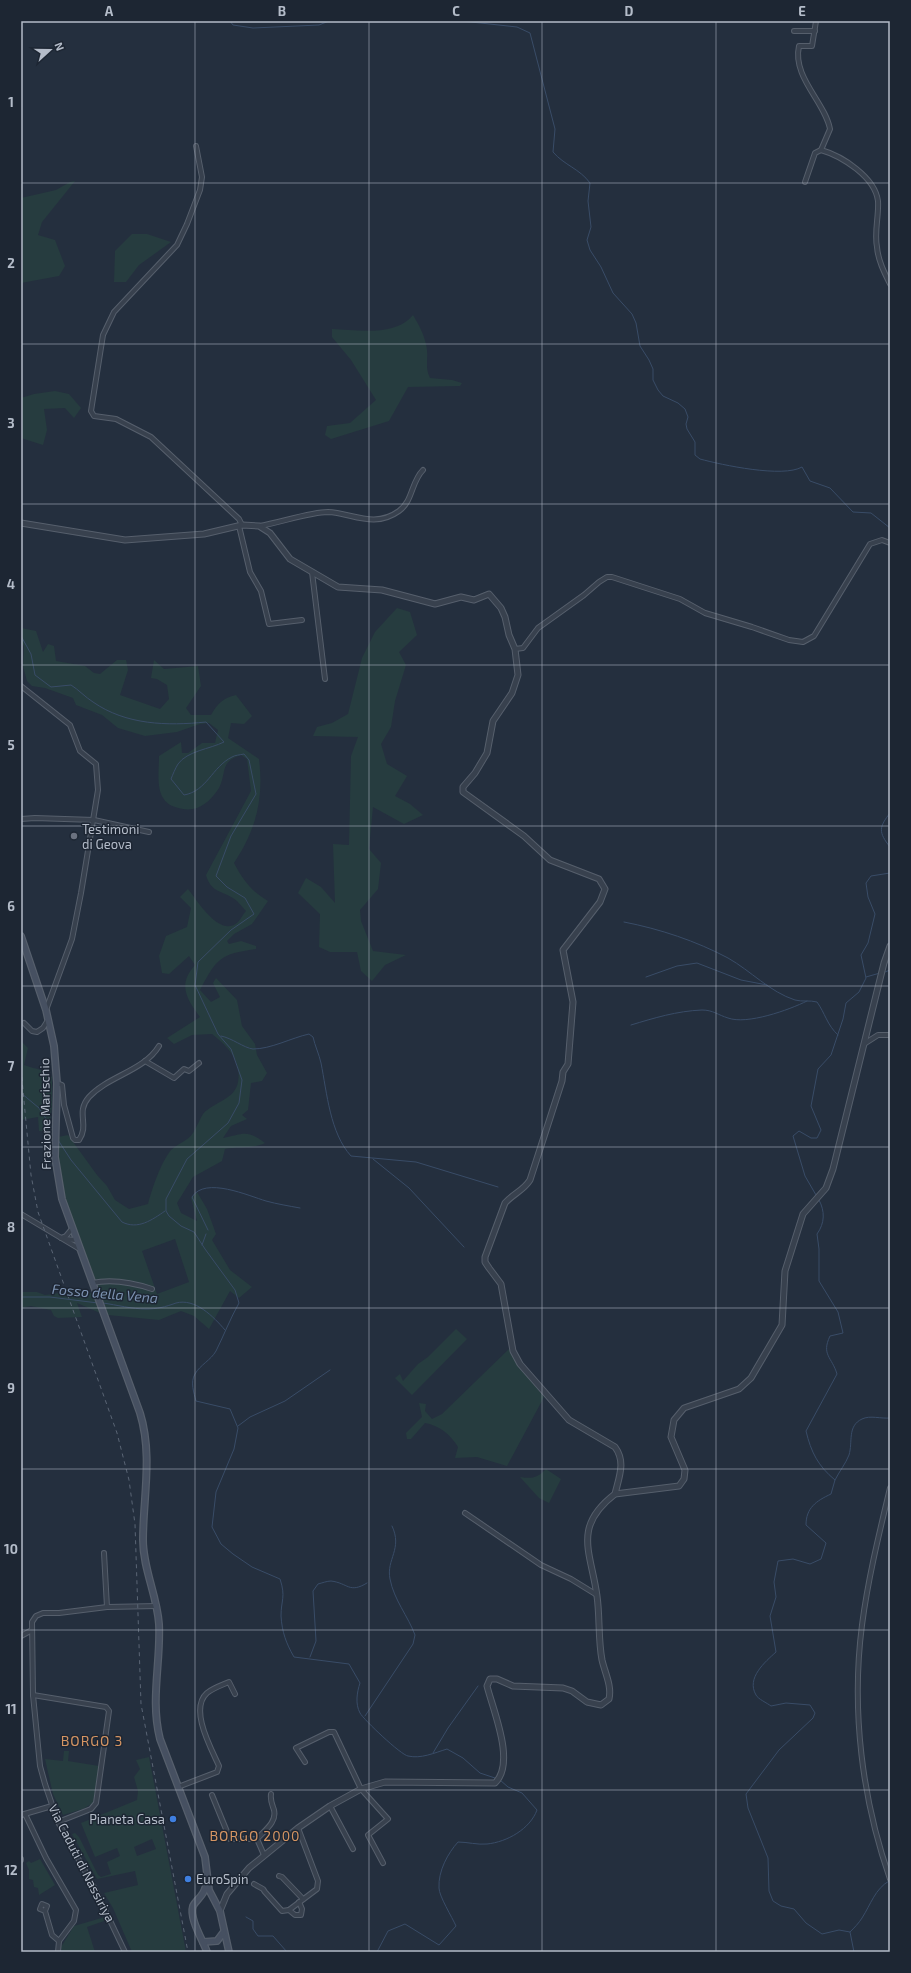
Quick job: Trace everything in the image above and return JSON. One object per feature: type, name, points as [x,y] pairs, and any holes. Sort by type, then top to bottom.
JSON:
[{"type":"main road","name":"Frazione Marischio","points":[[21,936],[46,1010],[54,1046],[57,1083],[55,1156],[59,1190],[71,1230],[140,1413],[147,1441],[143,1541],[146,1561],[157,1606],[159,1636],[155,1701],[156,1726],[205,1857],[208,1881],[211,1894],[214,1899]]},
{"type":"main road","points":[[208,1881],[193,1910],[197,1933],[208,1952],[224,1932]]},
{"type":"main road","points":[[197,1901],[204,1898],[214,1899],[220,1911],[229,1950]]},
{"type":"main road","points":[[203,1942],[215,1942],[229,1950]]},
{"type":"street","points":[[805,182],[815,153],[821,150],[830,129],[830,126],[806,82],[798,52],[799,46],[812,46],[816,21]]},
{"type":"street","points":[[794,31],[815,31]]},
{"type":"street","points":[[196,146],[202,177],[200,190],[187,224],[177,245],[114,312],[103,335],[91,411],[94,416],[116,419],[151,437],[239,519],[250,572],[261,591],[269,624],[302,620]]},
{"type":"street","points":[[821,150],[840,156],[849,162],[872,186],[876,193],[878,201],[876,245],[882,266],[890,284]]},
{"type":"street","points":[[21,523],[125,540],[204,534],[241,526],[259,526],[278,523],[327,512],[360,520],[381,518],[398,512],[408,503],[416,476],[423,470]]},
{"type":"street","points":[[220,1911],[227,1894],[249,1868],[264,1855],[298,1828],[330,1806],[361,1789],[385,1782],[492,1783],[497,1781],[503,1771],[505,1758],[487,1686],[490,1679],[497,1678],[507,1684],[520,1686],[552,1686],[563,1688],[593,1705],[601,1705],[609,1699],[609,1685],[601,1648],[597,1595],[588,1552],[588,1531],[593,1518],[615,1494],[622,1461],[621,1456],[615,1447],[569,1420],[520,1364],[514,1351],[502,1284],[485,1262],[485,1256],[506,1203],[510,1197],[525,1187],[530,1180],[562,1081],[563,1072],[568,1064],[572,1002],[563,950],[600,902],[605,893],[604,885],[599,879],[550,860],[524,836],[463,792],[463,787],[475,773],[487,753],[493,721],[512,693],[517,680],[515,649],[501,608],[489,594],[474,600],[461,597],[435,604],[382,590],[338,587],[290,559],[270,533],[259,526]]},
{"type":"street","points":[[515,649],[523,648],[538,628],[607,577],[612,577],[680,599],[705,613],[789,640],[803,642],[814,636],[870,544],[882,540],[890,543]]},
{"type":"street","points":[[312,572],[325,679]]},
{"type":"street","points":[[21,686],[70,725],[80,751],[96,764],[98,790],[94,820],[72,939],[46,1010]]},
{"type":"street","points":[[21,819],[94,820],[149,832]]},
{"type":"street","points":[[615,1494],[676,1488],[682,1484],[685,1470],[680,1455],[671,1437],[674,1420],[678,1413],[693,1404],[730,1393],[745,1385],[775,1340],[784,1317],[785,1271],[800,1223],[807,1208],[826,1188],[833,1169],[877,989],[890,946]]},
{"type":"street","points":[[24,1022],[32,1031],[36,1032],[43,1028],[48,1017]]},
{"type":"street","points":[[864,1044],[878,1035],[890,1035]]},
{"type":"street","points":[[57,1083],[62,1085],[64,1105],[73,1138],[76,1141],[81,1137],[83,1130],[82,1108],[84,1104],[98,1089],[145,1061],[159,1046]]},
{"type":"street","points":[[145,1061],[174,1078],[184,1069],[189,1071],[199,1063]]},
{"type":"street","points":[[22,1215],[78,1248]]},
{"type":"street","points":[[60,1237],[66,1236],[71,1230]]},
{"type":"street","points":[[60,1237],[68,1240],[75,1240]]},
{"type":"street","points":[[92,1283],[103,1281],[116,1282],[152,1289]]},
{"type":"street","points":[[890,1488],[871,1572],[862,1626],[859,1663],[859,1725],[863,1765],[872,1814],[890,1879]]},
{"type":"street","points":[[465,1514],[541,1565],[571,1579],[597,1595]]},
{"type":"street","points":[[104,1552],[107,1607]]},
{"type":"street","points":[[21,1636],[32,1630],[32,1622],[40,1614],[107,1607],[157,1606]]},
{"type":"street","name":"Via Caduti di Nassiriya","points":[[32,1630],[33,1696],[40,1766],[58,1822],[96,1891],[124,1952]]},
{"type":"street","points":[[178,1787],[217,1772],[219,1766],[200,1720],[199,1706],[206,1693],[229,1682],[235,1694]]},
{"type":"street","points":[[33,1696],[106,1707],[109,1711],[96,1803],[91,1809],[58,1822]]},
{"type":"street","points":[[305,1762],[296,1748],[329,1732],[334,1732],[361,1789],[388,1819],[368,1836],[383,1863]]},
{"type":"street","points":[[258,1839],[273,1821],[275,1814],[270,1798],[271,1794]]},
{"type":"street","points":[[212,1795],[230,1839],[258,1839]]},
{"type":"street","points":[[52,1806],[23,1815],[76,1910],[74,1921],[59,1941],[58,1952]]},
{"type":"street","points":[[330,1806],[353,1849]]},
{"type":"street","points":[[254,1884],[264,1888],[265,1892],[282,1911],[289,1910],[317,1889],[318,1881],[298,1828]]},
{"type":"street","points":[[258,1839],[264,1855]]},
{"type":"street","points":[[279,1876],[282,1877],[301,1901],[301,1915],[295,1915],[289,1910]]},
{"type":"street","points":[[214,1899],[227,1894]]},
{"type":"street","points":[[45,1911],[52,1935],[59,1941]]},
{"type":"green space","points":[[75,181],[42,222],[38,235],[55,240],[65,266],[59,276],[21,283],[21,198],[56,190],[70,182]]},
{"type":"green space","points":[[132,234],[147,234],[171,242],[139,265],[126,282],[114,282],[115,251]]},
{"type":"green space","points":[[413,315],[420,327],[425,341],[427,350],[427,367],[430,378],[452,380],[462,383],[460,386],[408,387],[389,421],[331,439],[325,435],[327,426],[350,423],[376,400],[351,360],[332,337],[332,329],[375,331],[396,327]]},
{"type":"green space","points":[[55,391],[69,394],[81,408],[74,418],[65,408],[44,409],[47,430],[43,445],[21,438],[21,398],[34,394]]},
{"type":"green space","points":[[397,608],[410,612],[417,635],[399,652],[406,665],[395,701],[391,727],[381,744],[387,764],[407,776],[395,796],[410,804],[423,815],[404,824],[373,807],[369,849],[381,863],[378,889],[360,910],[361,921],[373,951],[406,955],[385,965],[372,981],[361,971],[357,952],[330,952],[319,947],[320,914],[298,893],[306,878],[321,887],[335,903],[333,844],[349,845],[351,756],[358,737],[313,736],[317,727],[332,723],[348,714],[362,658],[375,632]]},
{"type":"green space","points":[[21,628],[36,631],[43,652],[48,644],[54,646],[56,661],[85,666],[94,673],[100,674],[117,660],[126,660],[128,670],[120,695],[160,709],[169,699],[167,685],[157,679],[151,678],[154,660],[164,669],[198,666],[201,686],[186,708],[191,715],[211,715],[221,702],[236,695],[252,716],[244,724],[231,723],[228,738],[259,759],[260,774],[257,814],[242,851],[234,863],[248,885],[257,894],[268,901],[252,924],[234,934],[227,941],[229,944],[241,941],[256,946],[256,949],[234,953],[221,959],[211,971],[200,990],[211,1002],[220,997],[213,983],[216,978],[237,1000],[242,1026],[255,1044],[257,1055],[267,1073],[262,1081],[251,1083],[248,1110],[242,1115],[247,1119],[231,1126],[223,1138],[240,1134],[249,1134],[265,1143],[256,1146],[225,1149],[222,1161],[193,1177],[177,1203],[181,1213],[197,1221],[191,1198],[197,1192],[207,1209],[216,1234],[212,1240],[230,1270],[252,1287],[239,1298],[230,1291],[209,1329],[194,1316],[181,1311],[159,1320],[108,1315],[72,1224],[60,1170],[58,1137],[68,1135],[97,1175],[107,1186],[115,1200],[129,1209],[148,1204],[154,1183],[167,1155],[176,1146],[191,1136],[203,1114],[207,1110],[228,1097],[236,1088],[239,1074],[235,1060],[223,1043],[212,1034],[192,1035],[174,1044],[167,1038],[200,1017],[188,998],[185,985],[186,979],[195,965],[189,956],[169,974],[162,973],[159,956],[166,936],[187,927],[191,908],[180,897],[188,889],[203,909],[217,922],[224,926],[231,926],[238,922],[246,911],[237,901],[211,886],[206,875],[251,791],[247,759],[241,755],[229,761],[226,765],[219,788],[206,803],[195,809],[182,809],[168,804],[161,793],[159,786],[159,756],[181,742],[182,753],[188,753],[202,743],[215,743],[218,730],[209,723],[200,724],[177,732],[145,736],[118,728],[102,715],[76,705],[73,698],[45,688],[32,686],[27,681],[23,666],[24,646],[21,643]],"holes":[[[175,1239],[189,1282],[157,1294],[142,1251]]]},
{"type":"green space","points":[[22,1042],[28,1048],[24,1065],[42,1071],[52,1077],[52,1106],[49,1131],[39,1131],[38,1117],[21,1120]]},
{"type":"green space","points":[[80,1289],[93,1294],[100,1313],[77,1303],[82,1317],[58,1318],[54,1316],[51,1310],[31,1306],[21,1308],[21,1292],[37,1292],[45,1295]]},
{"type":"green space","points":[[456,1329],[467,1339],[412,1395],[395,1378],[400,1374],[403,1381],[418,1364],[428,1357]]},
{"type":"green space","points":[[511,1347],[516,1362],[544,1397],[507,1466],[477,1457],[455,1458],[458,1447],[455,1442],[444,1431],[430,1424],[425,1423],[411,1439],[407,1439],[406,1433],[422,1417],[419,1403],[426,1404],[425,1411],[432,1419],[442,1414]]},
{"type":"green space","points":[[546,1469],[561,1479],[549,1503],[539,1498],[520,1477],[534,1477]]},
{"type":"green space","points":[[64,1751],[69,1751],[68,1761],[99,1766],[93,1803],[83,1809],[63,1815],[53,1794],[45,1759],[63,1761]]},
{"type":"green space","points":[[149,1757],[186,1952],[132,1952],[113,1908],[104,1893],[138,1885],[135,1871],[97,1879],[72,1834],[75,1833],[79,1837],[98,1875],[101,1877],[111,1874],[107,1862],[120,1856],[117,1848],[95,1857],[81,1823],[137,1800],[138,1791],[134,1777],[140,1769],[136,1760]],"holes":[[[152,1839],[156,1849],[137,1856],[134,1847]]]},
{"type":"green space","points":[[40,1859],[55,1885],[39,1895],[38,1888],[34,1887],[33,1880],[29,1879],[29,1870],[26,1863],[29,1861],[31,1863]]},
{"type":"green space","points":[[105,1917],[107,1920],[87,1927],[95,1952],[62,1952],[61,1947],[74,1926]]},
{"type":"waterway","points":[[230,21],[233,25],[253,28],[319,25],[329,21]]},
{"type":"waterway","points":[[462,21],[517,27],[530,33],[555,129],[553,152],[582,174],[590,183],[588,201],[591,227],[587,240],[590,250],[601,267],[613,293],[632,314],[636,323],[640,346],[653,369],[653,380],[658,390],[663,396],[678,403],[685,409],[688,417],[686,424],[687,429],[695,442],[695,455],[700,459],[710,462],[767,471],[793,470],[802,467],[810,481],[830,488],[853,512],[871,513],[890,528]]},
{"type":"waterway","points":[[21,636],[31,654],[35,675],[51,687],[71,685],[106,710],[133,719],[147,722],[177,724],[206,722],[224,742],[193,753],[178,764],[171,779],[184,795],[192,793],[198,789],[225,761],[233,756],[244,754],[249,760],[256,794],[231,836],[216,876],[227,887],[245,898],[254,914],[231,930],[198,962],[195,985],[218,1034],[231,1049],[242,1080],[239,1103],[228,1123],[187,1159],[166,1199],[166,1211],[169,1216],[181,1226],[194,1232],[235,1290],[239,1303],[216,1351],[197,1371],[193,1380],[196,1401],[230,1409],[238,1428],[234,1449],[216,1492],[212,1527],[221,1544],[233,1554],[252,1567],[280,1579],[283,1594],[281,1616],[282,1627],[294,1657],[349,1664],[360,1683],[357,1698],[357,1706],[360,1713],[368,1723],[391,1744],[404,1754],[413,1757],[428,1755],[447,1749],[463,1758],[480,1773],[495,1778]]},
{"type":"waterway","points":[[890,813],[881,830],[883,837],[890,847]]},
{"type":"waterway","points":[[816,1195],[805,1176],[793,1136],[799,1131],[811,1138],[817,1138],[821,1130],[811,1106],[818,1069],[831,1055],[843,1019],[846,1003],[859,992],[866,978],[861,955],[868,943],[875,914],[868,897],[866,883],[871,876],[890,873]]},
{"type":"waterway","points":[[624,922],[651,928],[691,941],[728,958],[777,992],[798,1001],[817,1002],[831,1027],[838,1035]]},
{"type":"waterway","points":[[646,977],[677,966],[697,963],[741,980],[767,985]]},
{"type":"waterway","points":[[885,972],[890,970]]},
{"type":"waterway","points":[[866,977],[880,973]]},
{"type":"waterway","points":[[631,1025],[675,1013],[702,1010],[736,1020],[746,1020],[768,1016],[807,1001]]},
{"type":"waterway","points":[[221,1036],[246,1047],[260,1049],[309,1034],[313,1037],[320,1060],[330,1112],[338,1136],[351,1156],[416,1162],[498,1187]]},
{"type":"waterway","points":[[21,1093],[39,1108],[54,1131]]},
{"type":"waterway","points":[[58,1140],[71,1160],[122,1222],[134,1225],[145,1223],[165,1211]]},
{"type":"waterway","points":[[373,1159],[409,1188],[464,1247]]},
{"type":"waterway","points":[[208,1230],[192,1197],[198,1191],[207,1188],[228,1189],[270,1202],[300,1208]]},
{"type":"waterway","points":[[819,1200],[823,1213],[822,1226],[817,1234],[819,1249],[819,1281],[838,1312],[843,1333],[830,1336],[827,1352],[837,1374],[806,1431],[810,1446],[816,1458],[829,1475],[835,1480],[831,1494],[816,1502],[806,1519],[806,1525],[826,1543],[821,1559],[810,1564],[793,1559],[778,1561],[774,1582],[776,1597],[770,1616],[776,1652],[758,1671],[753,1683],[756,1695],[771,1706],[786,1703],[810,1705],[815,1713],[813,1718],[779,1750],[746,1794],[748,1808],[768,1858],[769,1891],[773,1901],[781,1906],[794,1909],[806,1923],[822,1934],[839,1930],[850,1932],[854,1952]]},
{"type":"waterway","points":[[202,1245],[206,1234]]},
{"type":"waterway","name":"Fosso della Vena","points":[[21,1297],[50,1297],[98,1303]]},
{"type":"waterway","name":"Fosso della Vena","points":[[103,1303],[130,1308],[146,1309],[161,1308],[183,1302],[190,1303],[203,1309],[225,1330]]},
{"type":"waterway","points":[[238,1426],[250,1417],[285,1401],[330,1370]]},
{"type":"waterway","points":[[835,1480],[849,1455],[852,1430],[857,1422],[868,1417],[890,1418]]},
{"type":"waterway","points":[[365,1716],[413,1644],[415,1635],[398,1601],[390,1579],[389,1572],[396,1541],[392,1526]]},
{"type":"waterway","points":[[310,1657],[316,1641],[313,1591],[318,1584],[331,1581],[356,1588],[367,1583]]},
{"type":"waterway","points":[[433,1753],[448,1728],[478,1686]]},
{"type":"waterway","points":[[377,1952],[388,1931],[405,1924],[439,1945],[456,1926],[443,1901],[439,1888],[440,1875],[444,1863],[451,1851],[458,1842],[487,1844],[502,1841],[523,1829],[534,1817],[537,1810],[522,1793],[508,1787],[500,1780]]},
{"type":"waterway","points":[[850,1932],[861,1920],[880,1888],[889,1881]]},
{"type":"waterway","points":[[246,1917],[253,1921],[253,1929],[258,1936],[273,1936],[287,1952]]},
{"type":"railway","points":[[21,1069],[31,1175],[38,1212],[117,1433],[129,1480],[135,1524],[141,1704],[188,1952]]},
{"type":"place","name":"Testimoni di Geova","points":[[74,836]]},
{"type":"place","name":"Pianeta Casa","points":[[173,1819]]},
{"type":"place","name":"EuroSpin","points":[[188,1879]]},
{"type":"district","name":"BORGO 3","points":[[92,1740]]},
{"type":"district","name":"BORGO 2000","points":[[255,1835]]}]
